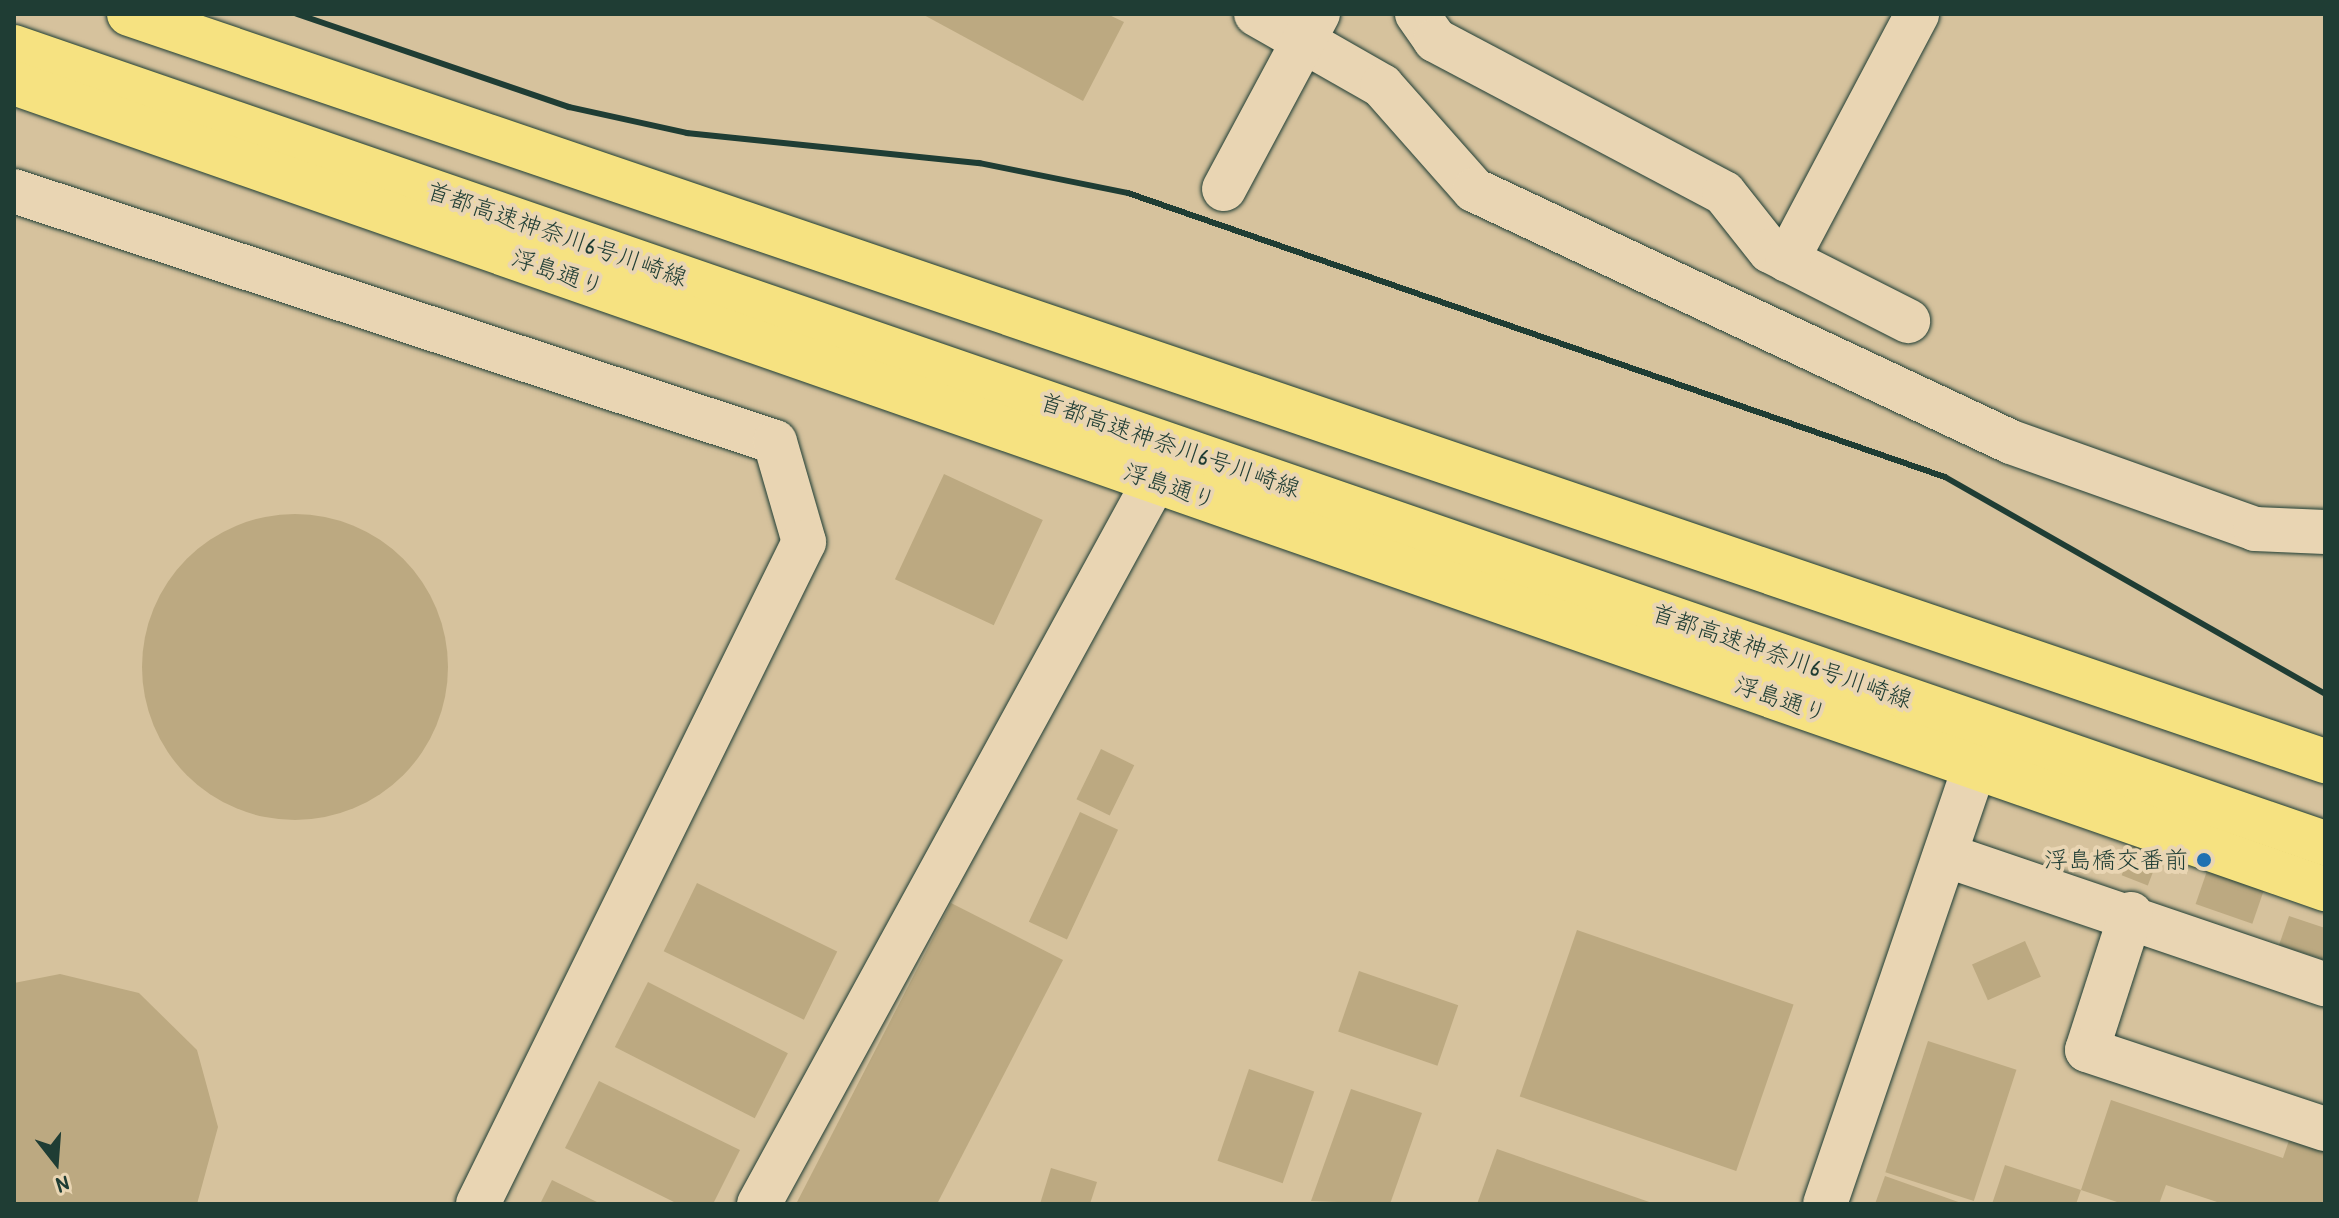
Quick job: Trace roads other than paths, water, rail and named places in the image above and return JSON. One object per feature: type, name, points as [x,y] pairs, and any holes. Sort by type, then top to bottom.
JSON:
[{"type":"highway","points":[[129,14],[2325,761]]},
{"type":"highway","name":"首都高速神奈川6号川崎線","points":[[14,16],[2325,811]]},
{"type":"highway","name":"首都高速神奈川6号川崎線","points":[[14,47],[2325,843]]},
{"type":"highway","name":"浮島通り","points":[[14,83],[2325,889]]},
{"type":"lane","points":[[1256,14],[1311,26],[1382,86],[1474,190],[2011,442],[2255,529],[2325,532]]},
{"type":"lane","points":[[1417,14],[1435,40],[1724,193],[1770,251],[1908,321]]},
{"type":"lane","points":[[1787,260],[1917,14]]},
{"type":"lane","points":[[1224,189],[1311,26]]},
{"type":"lane","points":[[14,191],[775,442],[804,542],[478,1204]]},
{"type":"lane","points":[[759,1204],[1155,480]]},
{"type":"lane","points":[[1825,1204],[1975,767]]},
{"type":"lane","points":[[1945,855],[2131,914],[2325,984]]},
{"type":"lane","points":[[2131,914],[2087,1050],[2325,1129]]},
{"type":"railway","points":[[297,14],[569,107],[687,133],[979,163],[1128,193],[1945,477],[2325,694]]},
{"type":"place","name":"浮島橋交番前","points":[[2204,860]]}]
